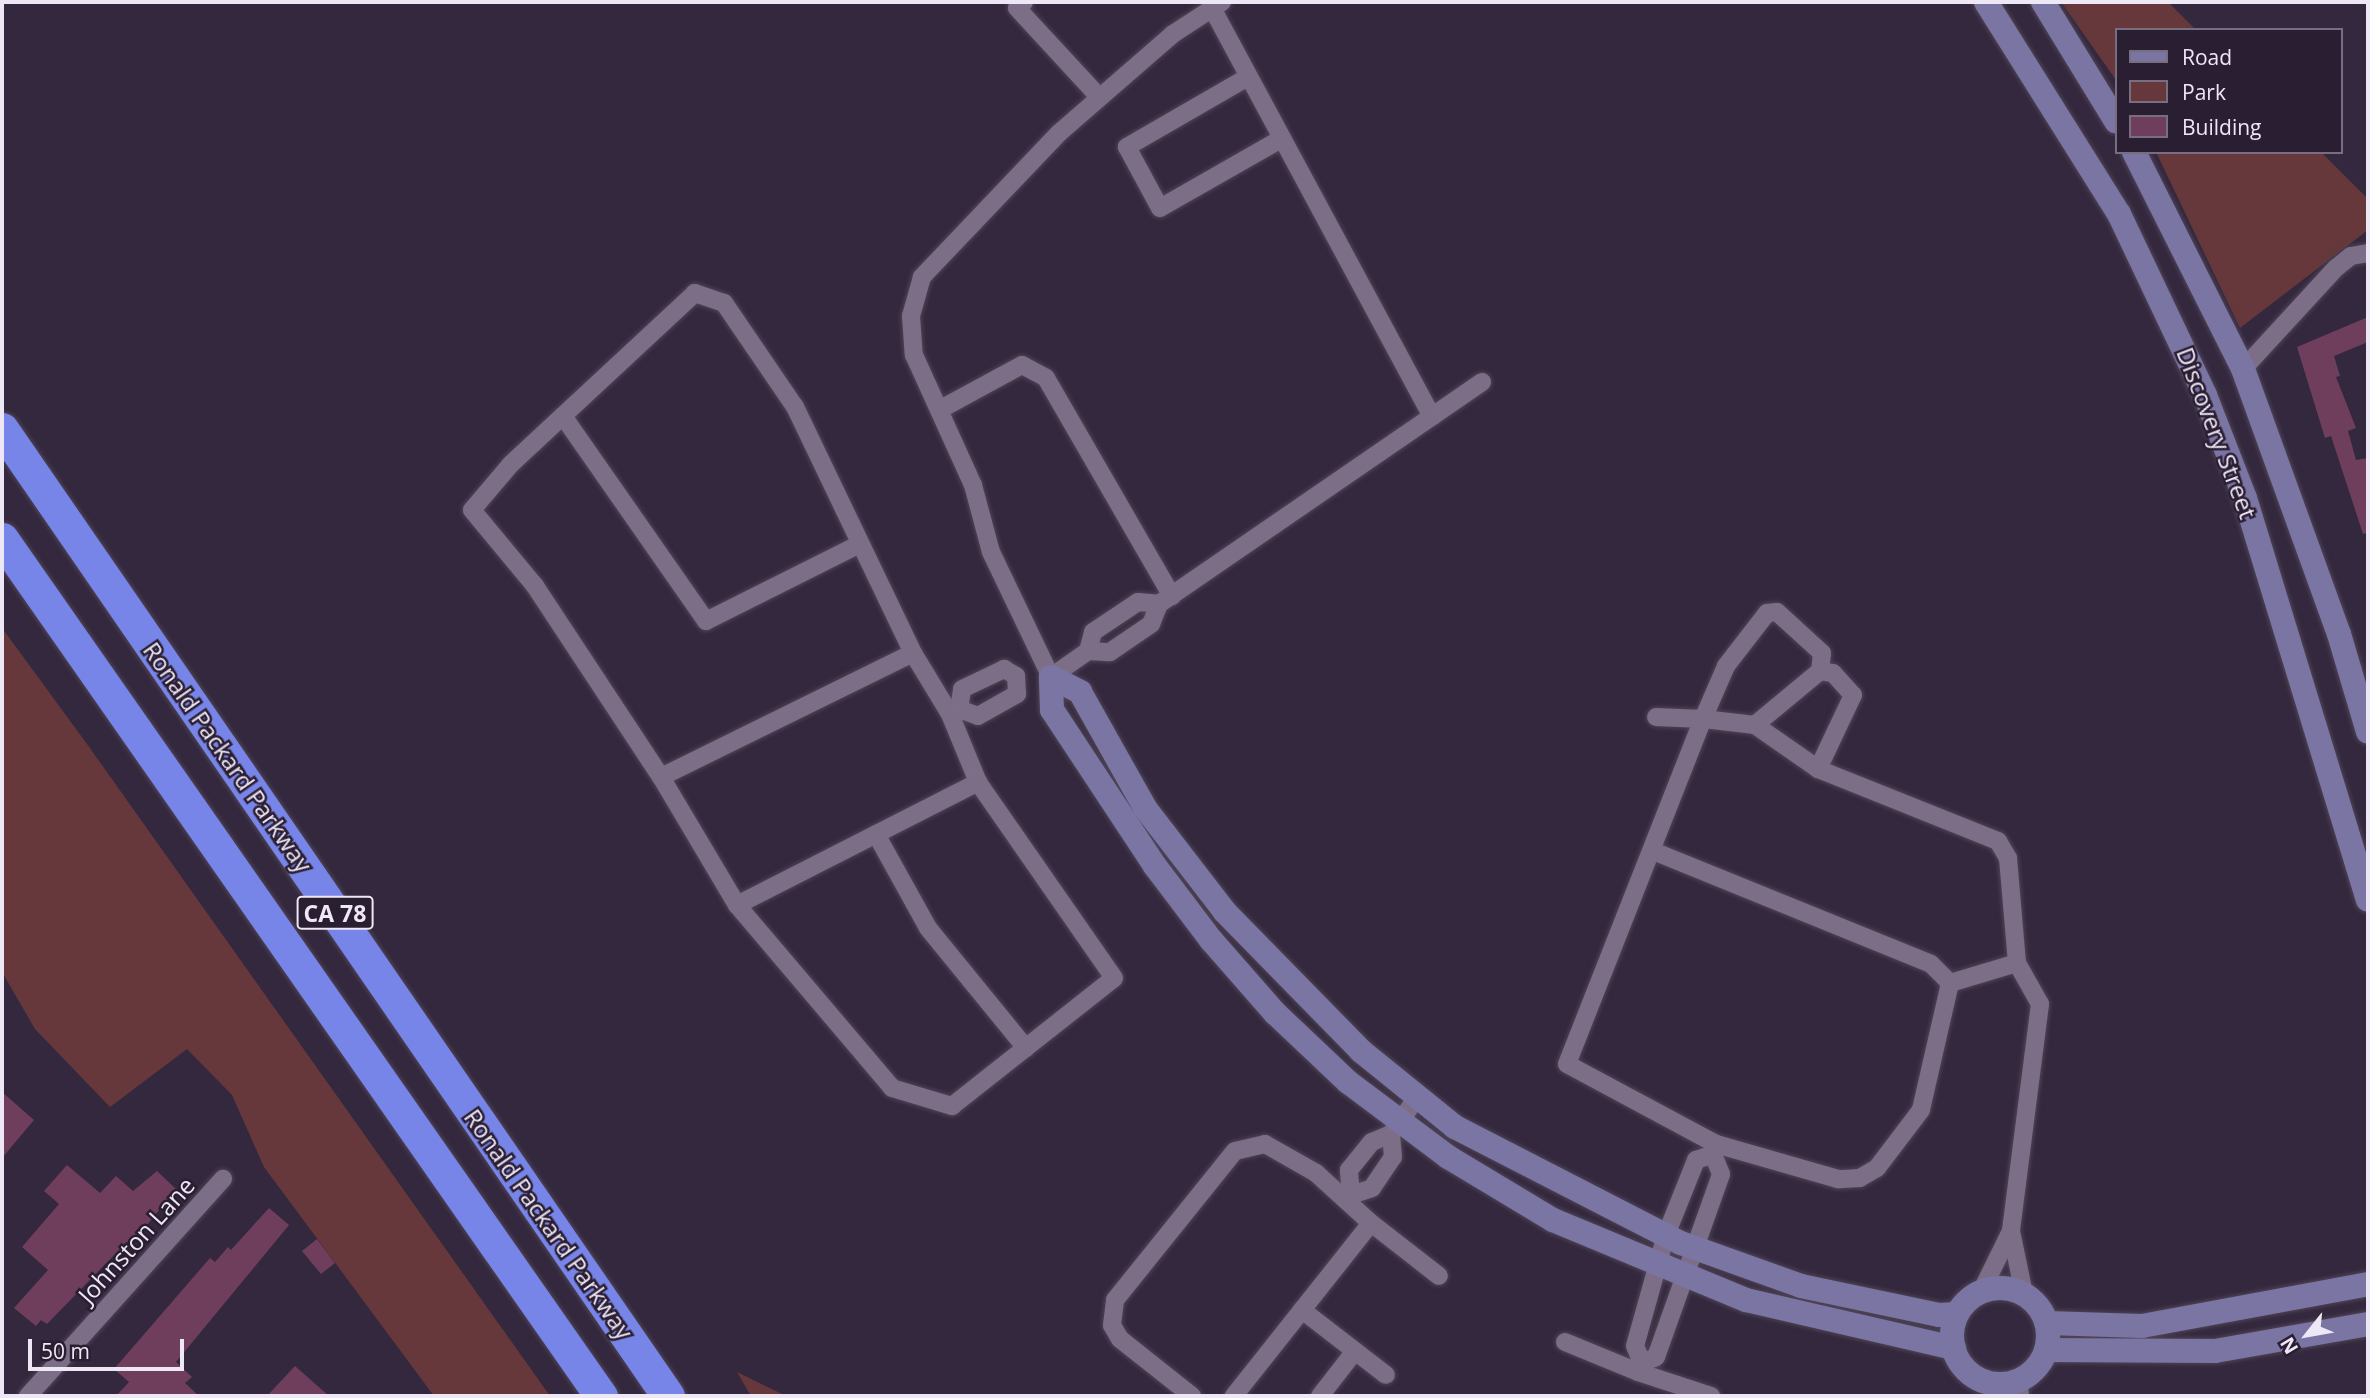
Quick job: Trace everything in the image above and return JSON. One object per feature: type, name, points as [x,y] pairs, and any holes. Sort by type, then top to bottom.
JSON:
[{"type":"highway","name":"Ronald Packard Parkway","points":[[2,429],[668,1396]]},
{"type":"highway","name":"CA 78","points":[[2,538],[601,1396]]},
{"type":"highway","points":[[2,575],[152,754]]},
{"type":"street","points":[[1024,2],[1017,8],[1099,97]]},
{"type":"street","name":"Discovery Street","points":[[1986,2],[2119,214],[2205,396],[2245,498],[2368,900]]},
{"type":"street","points":[[2043,2],[2114,118]]},
{"type":"street","points":[[1432,416],[1248,77],[1217,5],[1174,34],[1099,97],[922,277],[911,316],[914,355],[973,485],[991,552],[1047,669],[1052,710],[1155,866],[1211,940],[1284,1021],[1396,1128],[1553,1220],[1746,1300],[1954,1348]]},
{"type":"street","points":[[1248,77],[1127,147],[1160,208],[1281,139]]},
{"type":"street","name":"Discovery Street","points":[[2135,154],[2243,369],[2339,634],[2368,732]]},
{"type":"street","points":[[2243,369],[2336,268],[2351,256],[2368,253]]},
{"type":"street","points":[[695,293],[724,303],[795,407],[913,653],[955,712],[978,782],[1114,978],[952,1106],[892,1088],[737,905],[661,777],[535,586],[472,510],[511,464],[563,416],[695,293]]},
{"type":"street","points":[[939,410],[1022,365],[1046,378],[1165,600]]},
{"type":"street","points":[[955,712],[962,689],[1004,669],[1016,676],[1047,669],[1088,651],[1110,652],[1151,624],[1165,600],[1482,382]]},
{"type":"street","points":[[563,416],[706,621],[860,544]]},
{"type":"street","points":[[1088,651],[1093,632],[1139,602],[1165,600]]},
{"type":"street","points":[[1755,725],[1820,671],[1822,653],[1777,612],[1767,613],[1726,666],[1567,1064],[1714,1149],[1838,1180],[1860,1178],[1877,1168],[1921,1110],[1950,984]]},
{"type":"street","points":[[661,777],[913,653]]},
{"type":"street","points":[[1047,669],[1080,692],[1145,808],[1224,912],[1362,1051],[1455,1127],[1695,1249],[1801,1286],[1939,1315],[1957,1314],[1982,1290],[2011,1231],[2040,1004],[2017,963],[2008,858],[1998,841],[1818,769],[1755,725],[1656,717]]},
{"type":"street","points":[[1818,769],[1853,695],[1833,673],[1820,671]]},
{"type":"street","points":[[955,712],[978,716],[1007,700],[1017,694],[1016,676]]},
{"type":"street","points":[[737,905],[978,782]]},
{"type":"street","points":[[876,834],[928,928],[1026,1048]]},
{"type":"street","points":[[1653,851],[1931,964],[1950,984]]},
{"type":"street","points":[[1950,984],[2017,963]]},
{"type":"street","points":[[1349,1198],[1349,1170],[1372,1142],[1396,1128],[1418,1097]]},
{"type":"street","points":[[1349,1198],[1372,1188],[1393,1157],[1396,1128]]},
{"type":"street","points":[[1192,1396],[1120,1339],[1112,1325],[1115,1300],[1235,1151],[1247,1146],[1265,1144],[1316,1172],[1349,1198],[1371,1223],[1439,1276]]},
{"type":"street","points":[[1640,1368],[1635,1346],[1666,1235],[1696,1160],[1714,1149]]},
{"type":"street","points":[[1640,1368],[1656,1357],[1721,1174],[1714,1149]]},
{"type":"street","name":"Johnston Lane","points":[[28,1396],[223,1179]]},
{"type":"street","points":[[1234,1396],[1371,1223]]},
{"type":"street","points":[[1957,1314],[1954,1348],[1968,1372],[1995,1390],[2019,1389],[2047,1350],[2047,1323],[2024,1294],[2011,1231]]},
{"type":"street","points":[[2047,1323],[2143,1326],[2368,1284]]},
{"type":"street","points":[[1982,1290],[2010,1289],[2024,1294]]},
{"type":"street","points":[[1302,1310],[1387,1375]]},
{"type":"street","points":[[2047,1350],[2215,1351],[2368,1324]]},
{"type":"street","points":[[1565,1342],[1711,1396]]},
{"type":"street","points":[[1320,1396],[1355,1350]]},
{"type":"green space","points":[[2061,2],[2168,2],[2194,28],[2114,28],[2114,77]]},
{"type":"green space","points":[[2157,154],[2323,154],[2368,199],[2368,230],[2240,328]]},
{"type":"green space","points":[[2,628],[550,1396],[434,1396],[264,1167],[232,1095],[187,1049],[110,1107],[35,1029],[2,972]]},
{"type":"green space","points":[[737,1372],[786,1396],[751,1396]]},
{"type":"building","points":[[2368,317],[2368,342],[2334,356],[2340,376],[2336,377],[2356,428],[2348,431],[2356,460],[2368,458],[2368,533],[2363,534],[2331,436],[2325,438],[2297,347]]},
{"type":"building","points":[[2,1092],[34,1120],[2,1158]]},
{"type":"building","points":[[67,1165],[100,1193],[116,1176],[133,1191],[157,1171],[176,1189],[126,1251],[122,1247],[47,1324],[41,1320],[36,1326],[14,1308],[48,1270],[22,1247],[59,1204],[44,1191]]},
{"type":"building","points":[[269,1208],[289,1225],[176,1362],[192,1377],[185,1383],[199,1396],[116,1396],[129,1382],[114,1369],[210,1258],[215,1262],[228,1247],[231,1250]]},
{"type":"building","points":[[317,1239],[335,1263],[321,1274],[302,1251]]},
{"type":"building","points":[[295,1366],[329,1396],[267,1396]]}]
